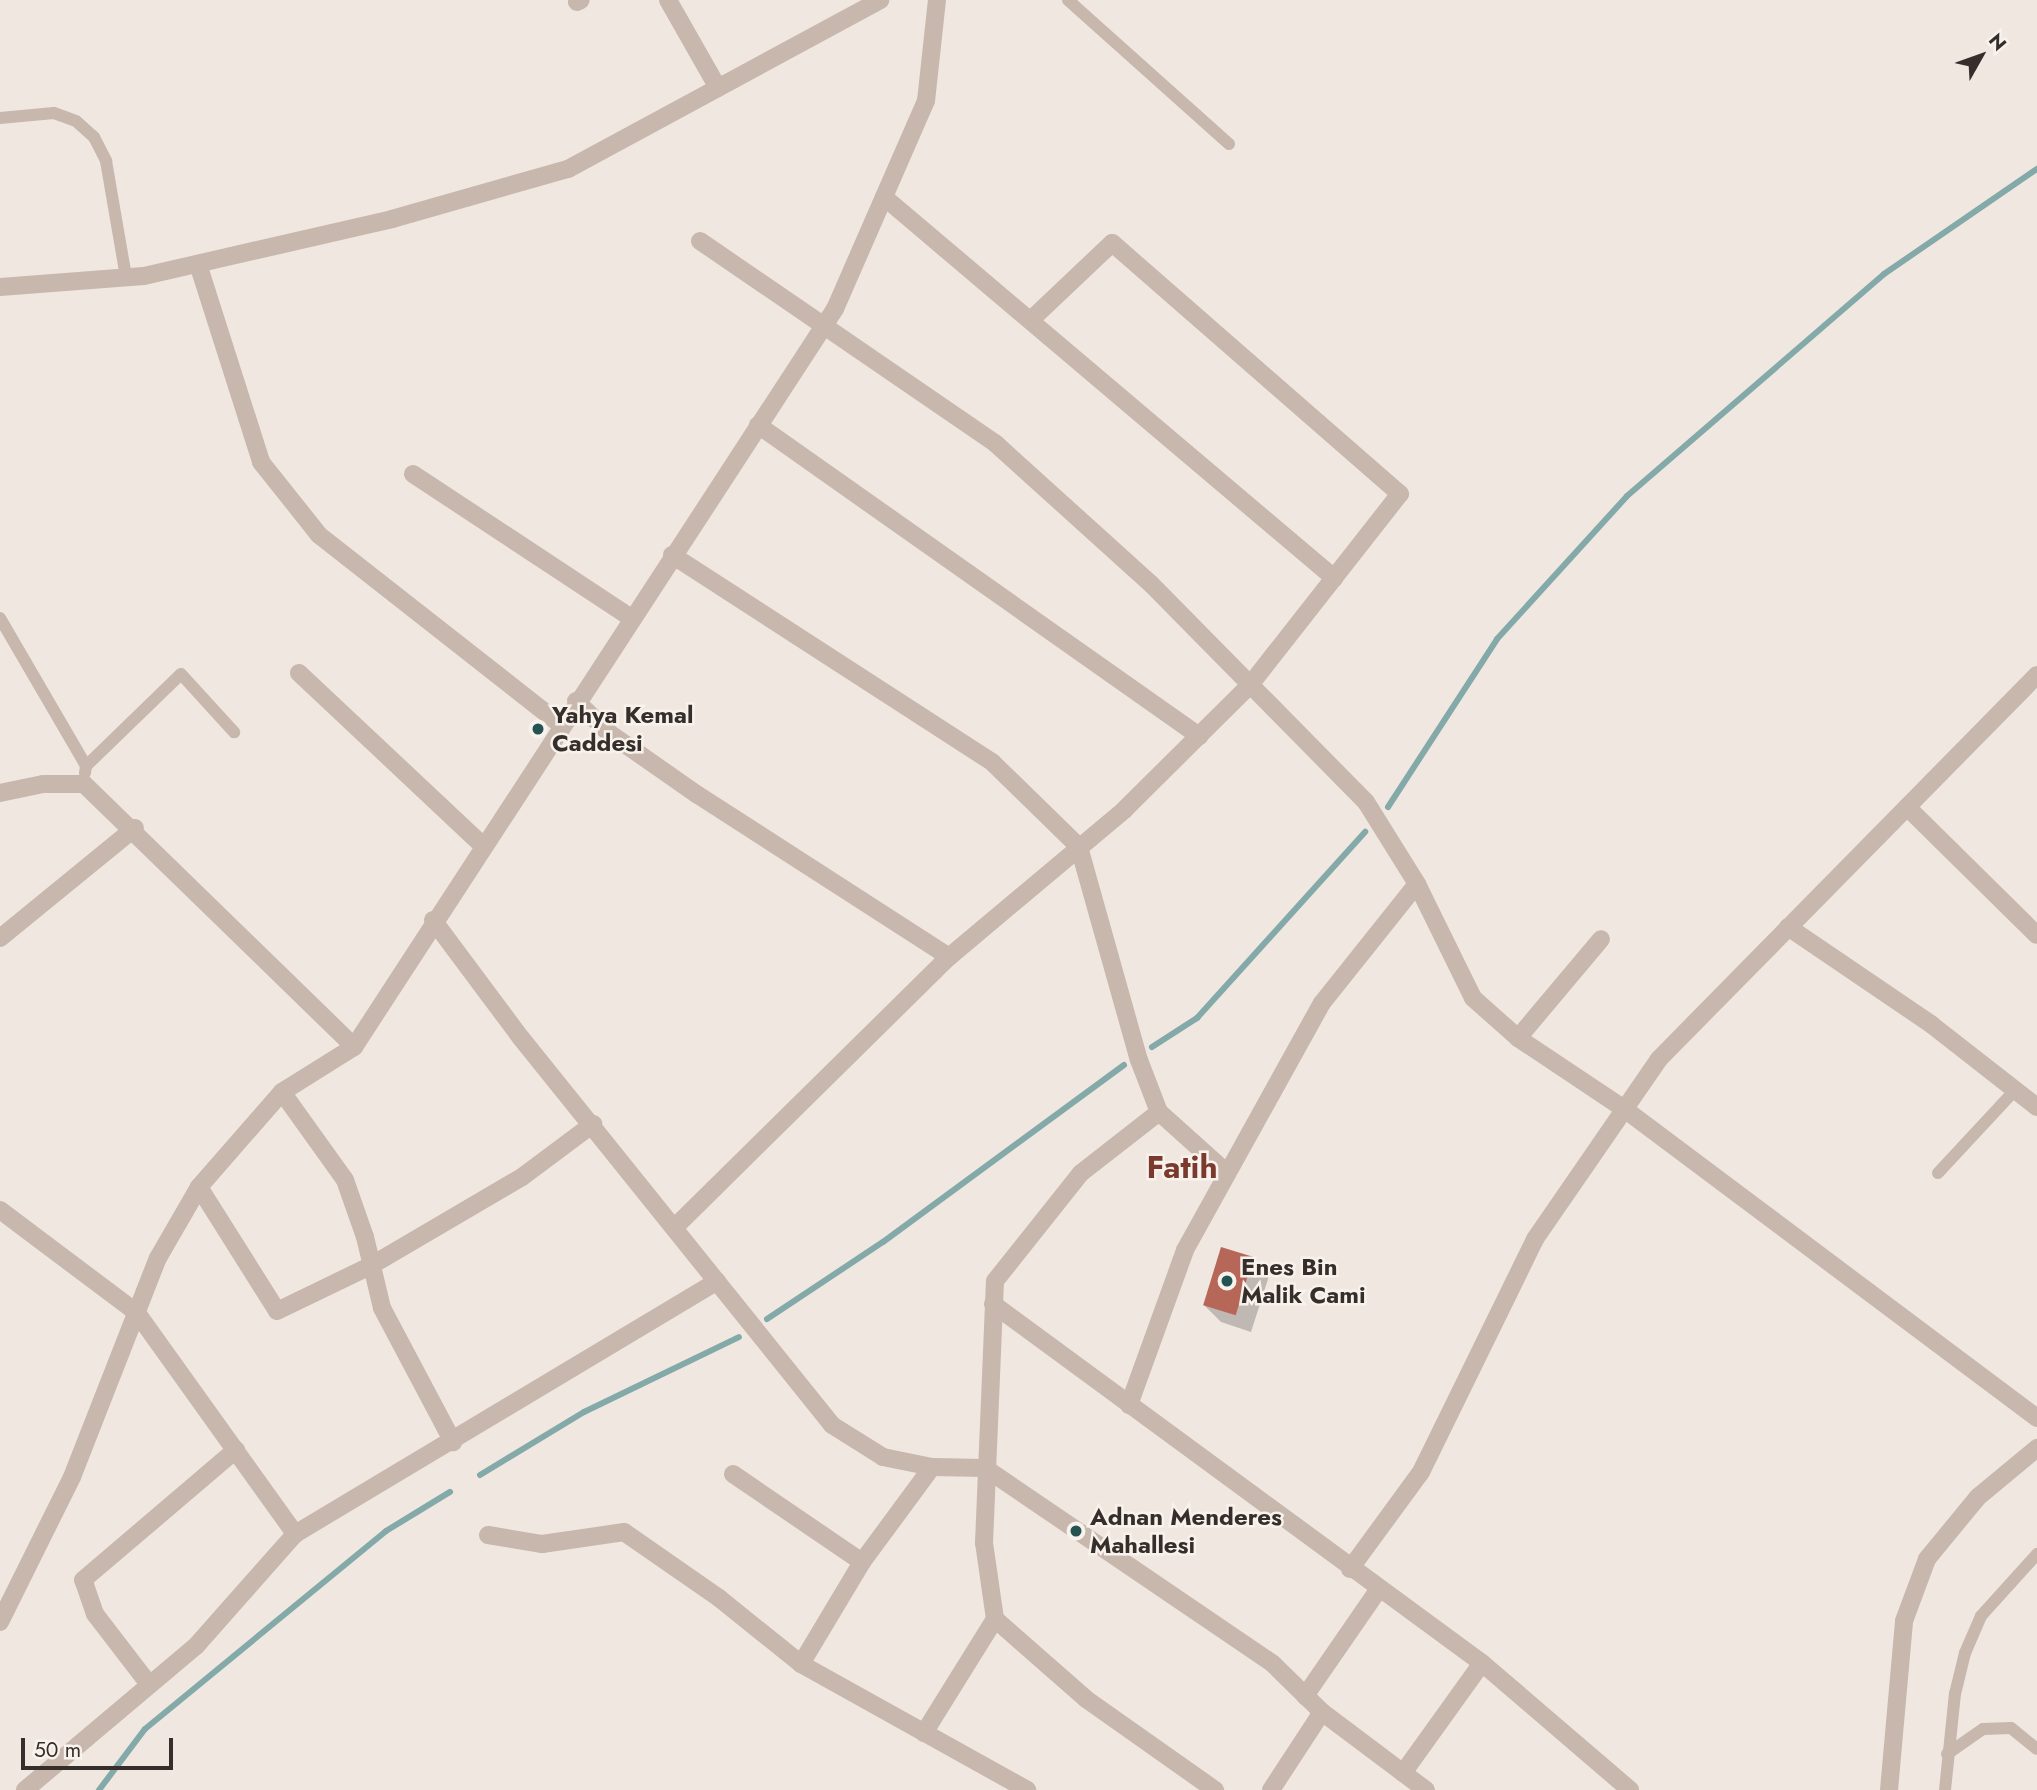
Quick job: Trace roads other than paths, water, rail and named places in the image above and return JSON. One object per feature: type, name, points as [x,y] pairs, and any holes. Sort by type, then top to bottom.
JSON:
[{"type":"street","points":[[668,0],[718,88]]},
{"type":"street","points":[[0,287],[126,277],[198,264],[392,219],[568,169],[718,88],[856,6],[880,0]]},
{"type":"street","points":[[0,1622],[72,1477],[158,1258],[200,1187],[282,1092],[354,1047],[433,920],[824,324],[926,101],[937,0]]},
{"type":"street","points":[[884,197],[1334,578]]},
{"type":"street","points":[[700,241],[996,444],[1151,584],[1366,803],[1417,884],[1473,998],[1518,1038],[1623,1108],[2037,1418]]},
{"type":"street","points":[[675,1227],[949,957],[1079,848],[1250,685],[1400,494],[1220,333],[1112,243],[1031,320]]},
{"type":"street","points":[[198,264],[261,462],[319,535],[561,725]]},
{"type":"street","points":[[758,425],[1199,736]]},
{"type":"street","points":[[413,474],[631,618]]},
{"type":"street","points":[[673,555],[993,763],[1079,848],[1139,1060],[1160,1112],[1227,1173]]},
{"type":"street","points":[[299,673],[482,845]]},
{"type":"street","points":[[1350,1569],[1420,1472],[1535,1239],[1659,1059],[2037,675]]},
{"type":"street","points":[[576,701],[609,733],[698,795],[949,957]]},
{"type":"street","points":[[0,793],[43,784],[84,784],[135,828],[354,1047]]},
{"type":"street","points":[[1907,807],[2037,935]]},
{"type":"street","points":[[0,938],[135,828]]},
{"type":"street","points":[[1129,1405],[1185,1250],[1227,1173],[1322,1003],[1417,884]]},
{"type":"street","points":[[433,920],[832,1425],[883,1457],[932,1467],[985,1468],[1273,1664],[1322,1712],[1426,1790]]},
{"type":"street","points":[[1788,927],[1932,1025],[2037,1107]]},
{"type":"street","points":[[1518,1038],[1601,939]]},
{"type":"street","points":[[282,1092],[345,1180],[372,1265],[382,1308],[453,1442]]},
{"type":"street","points":[[924,1734],[995,1619],[984,1543],[985,1468],[995,1281],[1081,1173],[1160,1112]]},
{"type":"street","points":[[200,1187],[277,1311],[372,1265],[522,1177],[593,1124]]},
{"type":"street","points":[[0,1210],[137,1313],[295,1534]]},
{"type":"street","points":[[25,1790],[148,1683],[197,1646],[295,1534],[453,1442],[718,1281]]},
{"type":"street","points":[[993,1304],[1378,1590],[1482,1663],[1630,1790]]},
{"type":"street","points":[[1889,1790],[1904,1621],[1927,1559],[1978,1497],[2037,1448]]},
{"type":"street","points":[[148,1683],[95,1614],[83,1580],[236,1450]]},
{"type":"street","points":[[801,1664],[862,1562],[932,1467]]},
{"type":"street","points":[[733,1474],[862,1562]]},
{"type":"street","points":[[488,1535],[542,1544],[624,1532],[719,1598],[801,1664],[1027,1790]]},
{"type":"street","points":[[1306,1696],[1378,1590]]},
{"type":"street","points":[[995,1619],[1086,1699],[1215,1790]]},
{"type":"street","points":[[1402,1773],[1482,1663]]},
{"type":"street","points":[[1271,1790],[1322,1712]]},
{"type":"lane","points":[[1069,0],[1229,144]]},
{"type":"lane","points":[[0,118],[54,113],[76,121],[94,138],[106,161],[126,277]]},
{"type":"lane","points":[[0,618],[86,766],[84,784]]},
{"type":"lane","points":[[86,766],[181,674],[234,732]]},
{"type":"lane","points":[[1938,1173],[2015,1090]]},
{"type":"lane","points":[[1945,1790],[1947,1754],[1958,1684],[1981,1616],[2037,1553]]},
{"type":"lane","points":[[1947,1754],[1983,1729],[2011,1728],[2037,1749]]},
{"type":"waterway","points":[[1388,807],[1497,639],[1627,496],[1884,274],[2037,169]]},
{"type":"waterway","points":[[1152,1047],[1197,1018],[1365,832]]},
{"type":"waterway","points":[[767,1319],[883,1242],[1124,1065]]},
{"type":"waterway","points":[[480,1475],[584,1412],[739,1337]]},
{"type":"waterway","points":[[99,1790],[145,1729],[386,1531],[450,1492]]},
{"type":"place","name":"Yahya Kemal Caddesi","points":[[538,729]]},
{"type":"place","name":"Enes Bin Malik Cami","points":[[1227,1281]]},
{"type":"place","name":"Adnan Menderes Mahallesi","points":[[1076,1531]]},
{"type":"district","name":"Fatih","points":[[1182,1167]]}]
